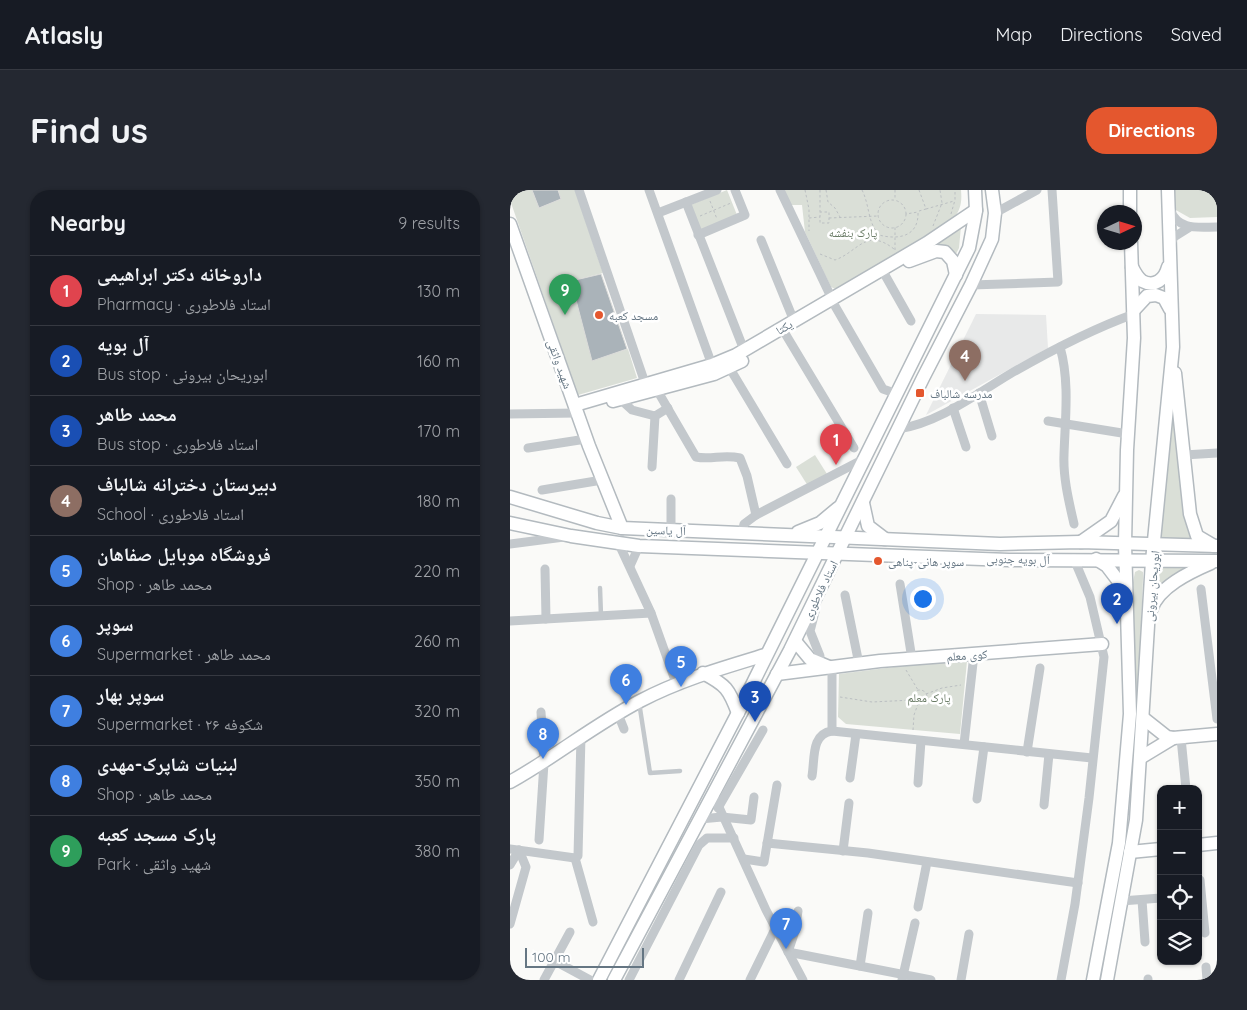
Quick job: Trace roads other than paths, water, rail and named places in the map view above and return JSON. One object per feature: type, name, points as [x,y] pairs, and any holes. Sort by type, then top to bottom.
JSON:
[{"type":"main road","name":"استاد فلاطوری","points":[[601,975],[819,552],[969,248],[976,210],[975,190]]},
{"type":"main road","name":"استاد فلاطوری","points":[[615,978],[795,641],[898,429],[972,285],[992,239],[995,213],[992,190]]},
{"type":"main road","points":[[1130,190],[1130,205]]},
{"type":"main road","name":"ابوریحان بیرونی","points":[[1107,980],[1136,820],[1152,561],[1173,347],[1170,311],[1168,193]]},
{"type":"main road","name":"یکتا","points":[[576,409],[617,397],[657,390],[714,374],[729,367],[786,335],[976,210]]},
{"type":"main road","name":"شهید واثقی","points":[[510,224],[586,439],[622,528]]},
{"type":"main road","name":"ابوریحان بیرونی","points":[[1092,980],[1120,833],[1130,703],[1125,544],[1134,312],[1131,250]]},
{"type":"main road","name":"یکتا","points":[[617,397],[645,383],[712,365],[744,350],[794,321],[833,303],[885,275],[897,263],[929,252],[946,252],[953,261],[956,275]]},
{"type":"main road","points":[[1132,267],[1141,280],[1151,283],[1159,282],[1166,276],[1169,263]]},
{"type":"main road","points":[[1134,312],[1147,296],[1156,295],[1164,298],[1170,311]]},
{"type":"main road","points":[[1173,347],[1193,528],[1197,536],[1217,546]]},
{"type":"main road","points":[[1080,542],[1111,520],[1126,491]]},
{"type":"main road","name":"آل یاسین","points":[[510,497],[597,523],[622,528],[827,536]]},
{"type":"main road","points":[[863,502],[868,526],[884,539]]},
{"type":"main road","points":[[791,534],[820,523],[843,503]]},
{"type":"main road","points":[[597,523],[611,504]]},
{"type":"main road","name":"آل یاسین","points":[[510,523],[571,536],[639,546],[819,552]]},
{"type":"main road","points":[[759,549],[764,549],[769,542],[766,535],[762,533]]},
{"type":"main road","name":"آل بویه جنوبی","points":[[827,536],[1000,544],[1080,542],[1217,546]]},
{"type":"main road","points":[[936,541],[936,556]]},
{"type":"main road","points":[[787,550],[802,560],[806,577]]},
{"type":"main road","name":"آل بویه جنوبی","points":[[819,552],[1010,560],[1216,561]]},
{"type":"main road","points":[[828,573],[847,560],[869,554]]},
{"type":"main road","points":[[1096,559],[1107,566],[1126,591]]},
{"type":"main road","points":[[1150,614],[1153,605],[1165,590],[1198,568],[1216,561]]},
{"type":"main road","name":"کوی معلم","points":[[795,641],[810,659],[832,667]]},
{"type":"main road","name":"کوی معلم","points":[[777,674],[859,664],[907,662],[974,654],[1102,644]]},
{"type":"main road","points":[[510,782],[544,763],[581,736],[639,701],[703,673],[765,656]]},
{"type":"main road","points":[[703,673],[722,683],[730,691],[738,712]]},
{"type":"main road","points":[[1143,718],[1167,737],[1177,738],[1217,734]]},
{"type":"main road","points":[[1140,758],[1177,738]]},
{"type":"main road","points":[[1202,845],[1217,843]]},
{"type":"main road","points":[[1130,852],[1157,849]]},
{"type":"main road","points":[[601,975],[615,978]]},
{"type":"street","points":[[579,190],[645,383]]},
{"type":"street","points":[[649,190],[712,365]]},
{"type":"street","points":[[658,213],[717,190]]},
{"type":"street","points":[[698,235],[745,215],[735,190]]},
{"type":"street","points":[[780,190],[833,303],[882,389],[897,394]]},
{"type":"street","points":[[995,213],[1037,190]]},
{"type":"street","points":[[972,285],[1058,282],[1052,190]]},
{"type":"street","points":[[1168,193],[1173,217],[1178,224],[1190,227],[1217,227]]},
{"type":"street","points":[[686,202],[744,350]]},
{"type":"street","points":[[1168,249],[1174,237],[1190,227]]},
{"type":"street","points":[[761,240],[794,321]]},
{"type":"street","points":[[885,275],[911,321]]},
{"type":"street","points":[[898,429],[915,427],[953,408],[1092,330],[1134,312]]},
{"type":"street","points":[[786,335],[854,448]]},
{"type":"street","points":[[1060,347],[1065,365],[1064,456],[1069,503],[1074,524]]},
{"type":"street","points":[[729,367],[787,464]]},
{"type":"street","points":[[657,390],[696,457],[705,459],[727,455],[740,458],[747,476],[756,516]]},
{"type":"street","points":[[979,393],[992,436]]},
{"type":"street","points":[[617,397],[632,410],[655,416],[668,408]]},
{"type":"street","points":[[953,408],[966,447]]},
{"type":"street","points":[[510,414],[576,409]]},
{"type":"street","points":[[652,467],[655,416]]},
{"type":"street","points":[[1048,421],[1128,434]]},
{"type":"street","points":[[528,448],[586,439]]},
{"type":"street","points":[[1184,455],[1217,453]]},
{"type":"street","points":[[742,532],[744,524],[756,516],[864,459]]},
{"type":"street","points":[[542,490],[602,480]]},
{"type":"street","points":[[671,499],[672,530]]},
{"type":"street","points":[[510,544],[571,536]]},
{"type":"street","points":[[618,542],[651,613],[676,684]]},
{"type":"street","points":[[630,566],[639,546]]},
{"type":"street","points":[[1062,980],[1078,883],[1104,657],[1090,596],[1074,559]]},
{"type":"street","points":[[545,569],[546,619]]},
{"type":"street","points":[[900,584],[907,662]]},
{"type":"street","points":[[1201,589],[1217,719]]},
{"type":"street","points":[[845,595],[859,664]]},
{"type":"street","points":[[813,603],[816,608],[810,631],[820,656]]},
{"type":"street","points":[[510,621],[651,613]]},
{"type":"street","points":[[964,744],[974,654]]},
{"type":"street","points":[[832,667],[832,731]]},
{"type":"street","points":[[1027,752],[1040,668]]},
{"type":"street","points":[[540,840],[544,763],[541,712]]},
{"type":"street","points":[[618,714],[624,729]]},
{"type":"street","points":[[720,812],[763,730]]},
{"type":"street","points":[[812,776],[817,738],[822,733],[832,731],[1092,758]]},
{"type":"street","points":[[850,778],[856,734]]},
{"type":"street","points":[[575,858],[578,856],[581,736]]},
{"type":"street","points":[[1177,738],[1185,785]]},
{"type":"street","points":[[918,740],[918,783]]},
{"type":"street","points":[[978,798],[984,747]]},
{"type":"street","points":[[1044,805],[1050,754]]},
{"type":"street","points":[[744,859],[764,862],[777,785]]},
{"type":"street","points":[[713,794],[775,929],[803,980]]},
{"type":"street","points":[[700,819],[720,812],[751,820],[754,797]]},
{"type":"street","points":[[843,851],[849,802]]},
{"type":"street","points":[[629,980],[700,845],[707,838],[734,838]]},
{"type":"street","points":[[767,844],[843,851],[1078,883]]},
{"type":"street","points":[[515,850],[575,858]]},
{"type":"street","points":[[510,866],[515,850]]},
{"type":"street","points":[[510,924],[526,867],[515,850]]},
{"type":"street","points":[[575,858],[593,922]]},
{"type":"street","points":[[918,907],[927,862]]},
{"type":"street","points":[[679,980],[721,892]]},
{"type":"street","points":[[1121,901],[1157,898]]},
{"type":"street","points":[[1142,900],[1145,942]]},
{"type":"street","points":[[1202,910],[1205,933]]},
{"type":"street","points":[[788,952],[795,931],[798,911]]},
{"type":"street","points":[[860,966],[868,913]]},
{"type":"street","points":[[902,977],[915,923]]},
{"type":"street","points":[[750,980],[775,929]]},
{"type":"street","points":[[544,980],[553,960],[570,932]]},
{"type":"street","points":[[961,980],[969,934]]},
{"type":"street","points":[[788,952],[860,966],[902,977],[931,980]]},
{"type":"street","points":[[553,960],[590,980]]},
{"type":"street","points":[[1206,967],[1207,980]]},
{"type":"lane","points":[[600,588],[602,616]]},
{"type":"lane","points":[[639,701],[650,773],[680,771]]},
{"type":"place","name":"پارک مسجد کعبه","points":[[565,315]]},
{"type":"place","name":"مسجد کعبه","points":[[599,315]]},
{"type":"place","name":"دبیرستان دخترانه شالباف","points":[[965,381]]},
{"type":"place","name":"مدرسه شالباف","points":[[920,393]]},
{"type":"place","name":"داروخانه دکتر ابراهیمی","points":[[836,465]]},
{"type":"place","name":"سوپر هانی-پناهی","points":[[878,561]]},
{"type":"place","name":"آل بویه","points":[[1117,624]]},
{"type":"place","name":"فروشگاه موبایل صفاهان","points":[[681,687]]},
{"type":"place","name":"سوپر","points":[[626,705]]},
{"type":"place","name":"محمد طاهر","points":[[755,722]]},
{"type":"place","name":"لبنیات شاپرک-مهدی","points":[[543,759]]},
{"type":"place","name":"سوپر بهار","points":[[786,949]]},
{"type":"park label","name":"پارک بنفشه","points":[[853,232]]},
{"type":"park label","name":"پارک معلم","points":[[929,697]]}]
